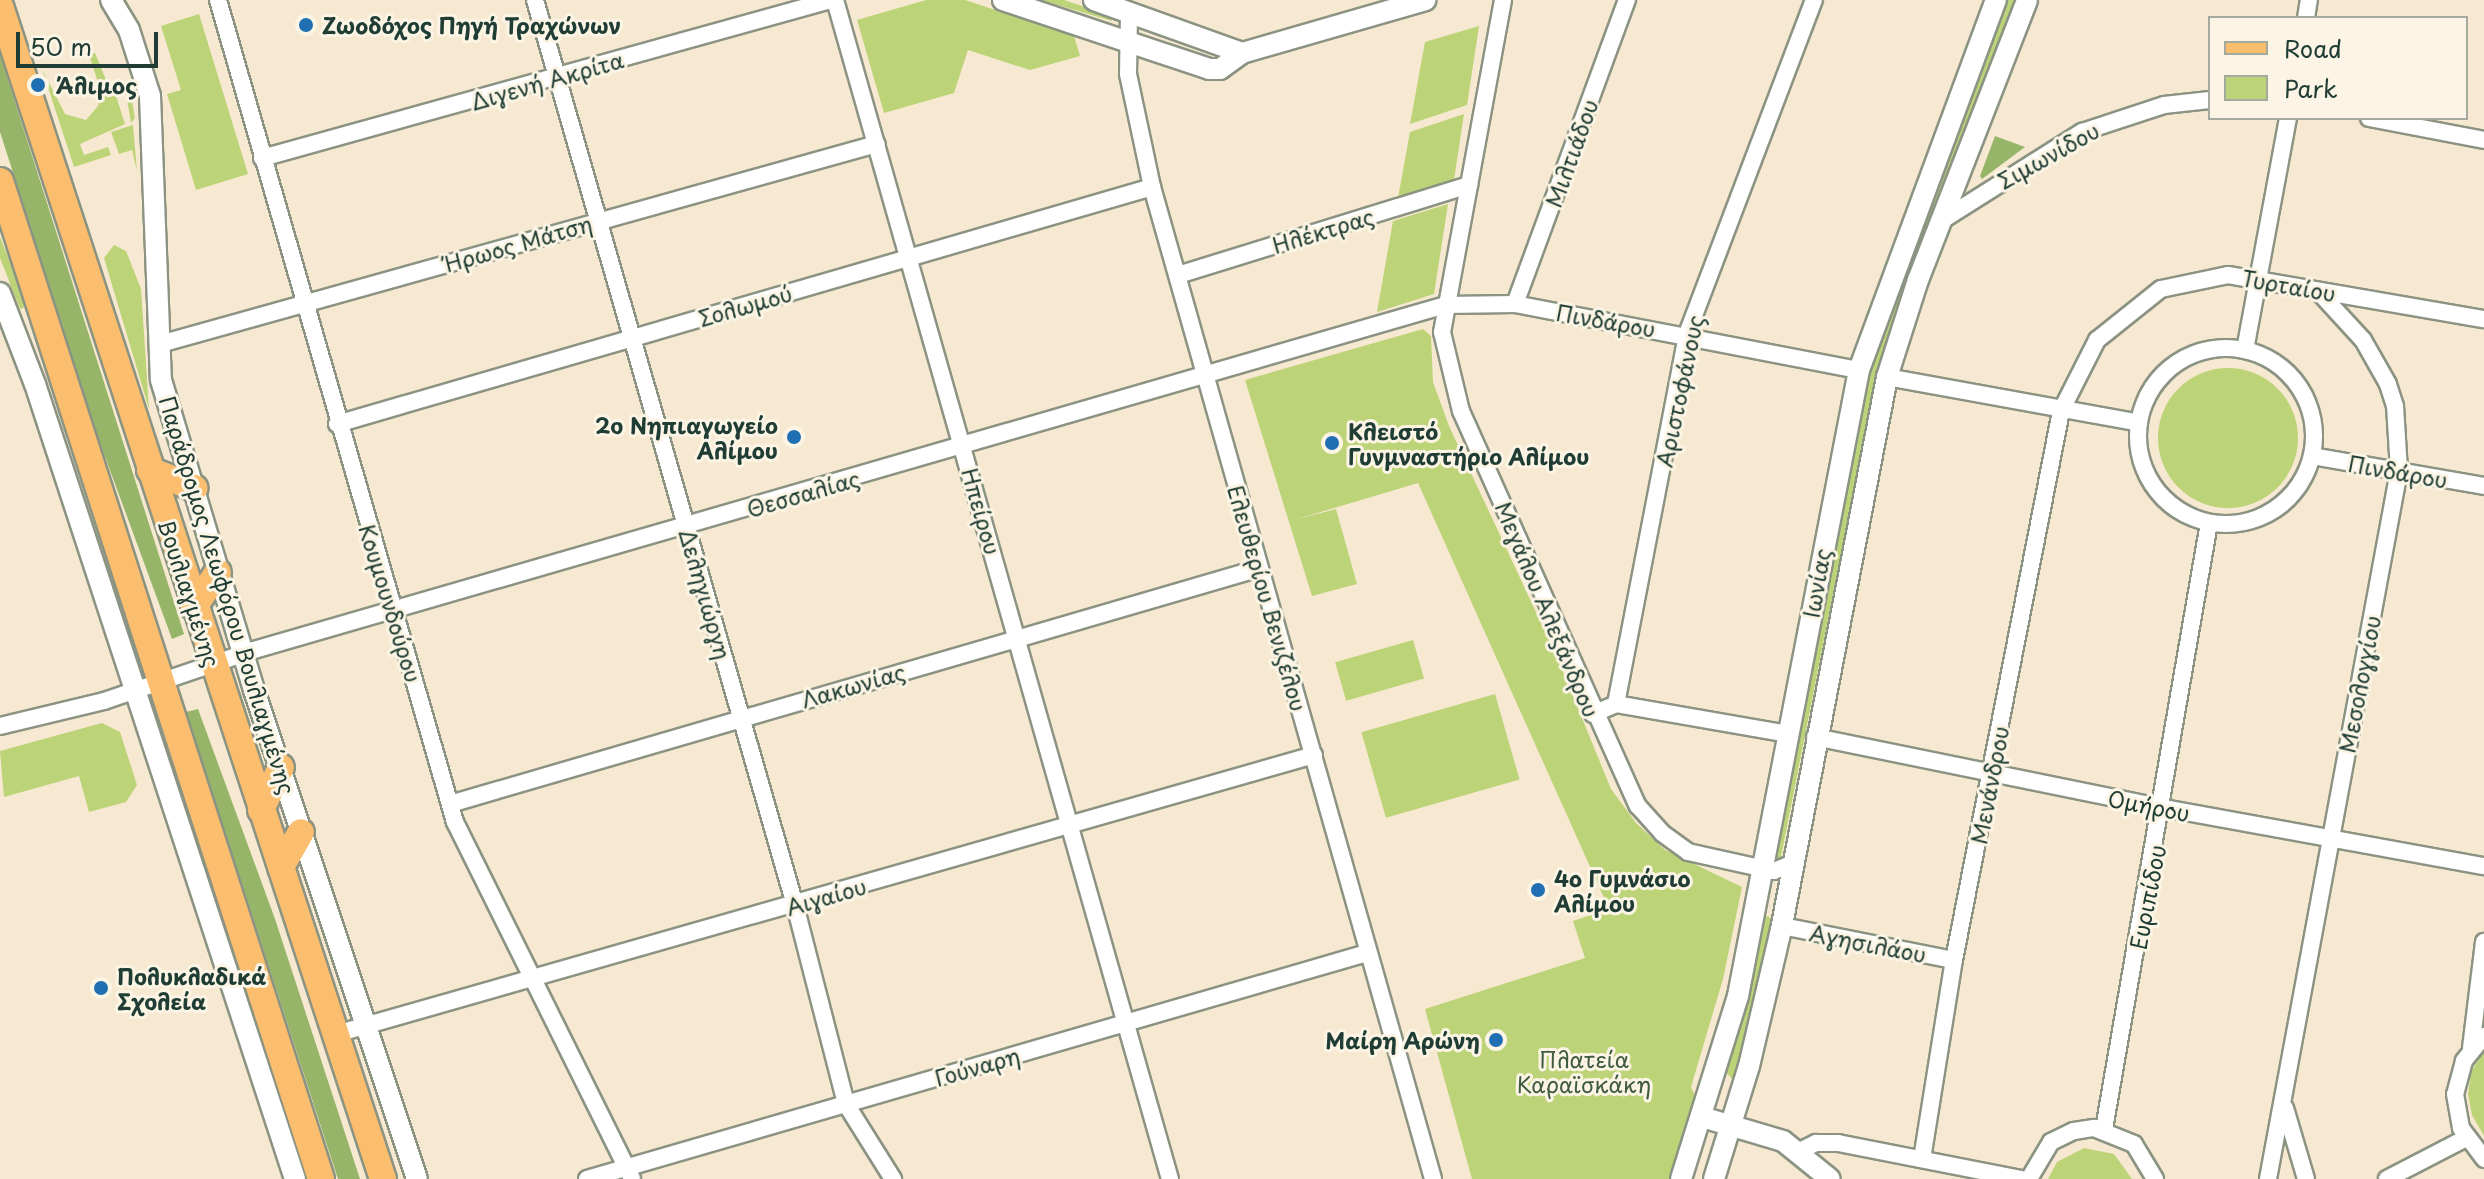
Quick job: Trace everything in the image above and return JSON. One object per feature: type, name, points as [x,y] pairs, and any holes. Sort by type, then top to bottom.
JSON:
[{"type":"main road","name":"Βουλιαγμένης","points":[[0,6],[212,664],[383,1179]]},
{"type":"main road","points":[[0,181],[321,1179]]},
{"type":"main road","points":[[0,220],[34,287]]},
{"type":"main road","points":[[150,470],[194,488]]},
{"type":"main road","points":[[194,607],[218,572]]},
{"type":"main road","points":[[261,810],[281,767]]},
{"type":"main road","points":[[281,867],[301,832]]},
{"type":"street","name":"Παράδρομος Λεωφόρου Βουλιαγμένης","points":[[111,0],[129,30],[150,96],[161,380],[243,654],[417,1179]]},
{"type":"street","name":"Κουμουνδούρου","points":[[218,0],[337,424],[461,836],[628,1174]]},
{"type":"street","name":"Δεληγιώργη","points":[[535,0],[795,905],[846,1104],[893,1179]]},
{"type":"street","name":"Διγενή Ακρίτα","points":[[262,158],[833,0]]},
{"type":"street","name":"Ηπείρου","points":[[833,0],[911,257],[1129,1022],[1170,1179]]},
{"type":"street","points":[[1003,0],[1200,68],[1220,69],[1242,53],[1426,0]]},
{"type":"street","points":[[1094,0],[1242,53]]},
{"type":"street","name":"Μεγάλου Αλεξάνδρου","points":[[1503,0],[1442,332],[1461,411],[1593,714],[1638,806],[1662,833],[1688,852],[1780,872],[1793,863]]},
{"type":"street","name":"Μιλτιάδου","points":[[1515,304],[1626,0]]},
{"type":"street","name":"Αριστοφάνους","points":[[1616,704],[1687,334],[1814,0]]},
{"type":"street","name":"Ιωνίας","points":[[1681,1179],[1722,1058],[1764,870],[1859,370],[1996,0]]},
{"type":"street","name":"Ιωνίας","points":[[1714,1179],[1732,1125],[1782,926],[1815,737],[1887,377],[1941,221],[2027,0]]},
{"type":"street","name":"Ελευθερίου Βενιζέλου","points":[[1129,12],[1128,74],[1152,187],[1257,569],[1314,755],[1367,953],[1433,1179]]},
{"type":"street","name":"Σιμωνίδου","points":[[1941,221],[2082,132],[2164,105],[2208,100]]},
{"type":"street","points":[[2245,350],[2288,120]]},
{"type":"street","points":[[2379,120],[2484,140]]},
{"type":"street","name":"Ήρωος Μάτση","points":[[160,344],[877,144]]},
{"type":"street","name":"Ηλέκτρας","points":[[1178,275],[1469,185]]},
{"type":"street","name":"Σολωμού","points":[[337,424],[1152,187]]},
{"type":"street","name":"Τυρταίου","points":[[2061,411],[2097,340],[2144,298],[2203,277],[2259,277],[2484,319]]},
{"type":"street","name":"Μεσολογγίου","points":[[2268,1179],[2399,471],[2398,430],[2388,384],[2363,340],[2317,290]]},
{"type":"street","points":[[0,293],[6,324],[295,1179]]},
{"type":"street","name":"Πινδάρου","points":[[1445,305],[1515,304],[1687,334],[1859,370]]},
{"type":"street","name":"Θεσσαλίας","points":[[0,726],[132,691],[243,654],[1445,305]]},
{"type":"street","points":[[2207,350],[2245,350],[2278,365],[2302,391],[2314,425],[2312,456],[2298,487],[2278,507],[2248,522],[2209,523],[2180,512],[2154,487],[2140,454],[2139,423],[2152,388],[2176,364],[2207,350]]},
{"type":"street","points":[[1887,377],[2139,423]]},
{"type":"street","name":"Μενάνδρου","points":[[1922,1159],[1954,960],[2061,411]]},
{"type":"street","name":"Πινδάρου","points":[[2312,456],[2484,486]]},
{"type":"street","name":"Ευριπίδου","points":[[2104,1129],[2164,808],[2209,523]]},
{"type":"street","name":"Λακωνίας","points":[[450,804],[1257,569]]},
{"type":"street","points":[[1593,714],[1616,704],[1788,734]]},
{"type":"street","name":"Ομήρου","points":[[1815,737],[2164,808],[2484,866]]},
{"type":"street","name":"Αιγαίου","points":[[336,1034],[1314,755]]},
{"type":"street","name":"Αγησιλάου","points":[[1782,926],[1954,960]]},
{"type":"street","points":[[2484,942],[2471,1048],[2455,1094],[2466,1138],[2484,1159]]},
{"type":"street","name":"Γούναρη","points":[[587,1179],[628,1174],[846,1104],[1367,953]]},
{"type":"street","points":[[2471,1048],[2484,1036]]},
{"type":"street","name":"Μεσολογγίου","points":[[2283,1102],[2306,1179]]},
{"type":"street","points":[[1702,1117],[1800,1151],[1830,1179]]},
{"type":"street","points":[[2029,1179],[2038,1157],[2056,1139],[2074,1131],[2104,1129],[2134,1144],[2155,1179]]},
{"type":"street","points":[[2387,1179],[2466,1138]]},
{"type":"street","points":[[1800,1151],[1824,1142],[2021,1179]]},
{"type":"green space","points":[[926,0],[965,0],[1074,36],[1080,56],[1030,70],[968,50],[954,93],[884,113],[857,20]]},
{"type":"green space","points":[[1041,0],[1064,0],[1109,15],[1112,21]]},
{"type":"green space","points":[[2006,0],[2017,0],[1875,381],[1780,862],[1774,855],[1865,380]]},
{"type":"green space","points":[[199,14],[248,174],[196,190],[167,94],[181,90],[161,26]]},
{"type":"green space","points":[[1479,26],[1467,105],[1410,124],[1425,42]]},
{"type":"green space","points":[[95,53],[109,87],[130,90],[135,118],[131,123],[126,93],[116,96],[125,124],[80,144],[84,155],[108,147],[111,155],[74,167],[42,69],[65,114],[86,120],[98,106],[101,91],[89,55]]},
{"type":"green space","points":[[0,55],[184,634],[172,639],[100,443],[0,132]]},
{"type":"green space","points":[[1464,114],[1454,180],[1398,198],[1410,132]]},
{"type":"green space","points":[[133,125],[137,171],[132,150],[119,154],[111,132]]},
{"type":"green space","points":[[1995,136],[2025,147],[1982,179],[1980,176]]},
{"type":"green space","points":[[1448,204],[1434,294],[1377,312],[1393,221]]},
{"type":"green space","points":[[0,237],[28,306],[20,309],[0,258]]},
{"type":"green space","points":[[114,245],[126,251],[141,289],[149,409],[104,258]]},
{"type":"green space","name":"Πλατεία Καραϊσκάκη","points":[[1423,329],[1431,336],[1433,382],[1449,426],[1557,657],[1611,789],[1636,823],[1665,850],[1742,887],[1723,979],[1691,1087],[1696,1098],[1670,1179],[1472,1179],[1425,1009],[1585,958],[1573,921],[1609,909],[1418,483],[1294,520],[1336,509],[1357,584],[1312,596],[1245,380]]},
{"type":"green space","points":[[2228,368],[2255,373],[2278,388],[2293,411],[2298,438],[2293,465],[2278,488],[2255,503],[2228,508],[2201,503],[2178,488],[2163,465],[2158,438],[2163,411],[2178,388],[2201,373]]},
{"type":"green space","points":[[1413,640],[1424,678],[1346,701],[1335,662]]},
{"type":"green space","points":[[1495,694],[1520,780],[1386,818],[1361,732]]},
{"type":"green space","points":[[198,709],[275,919],[360,1179],[338,1179],[186,712]]},
{"type":"green space","points":[[102,723],[120,732],[137,785],[126,802],[89,812],[79,776],[4,797],[0,751]]},
{"type":"green space","points":[[1768,916],[1774,921],[1737,1076],[1732,1079],[1725,1071],[1763,919]]},
{"type":"green space","points":[[2484,1051],[2484,1136],[2472,1115],[2468,1094],[2471,1072]]},
{"type":"green space","points":[[2084,1148],[2114,1154],[2132,1179],[2048,1179],[2057,1162]]},
{"type":"place","name":"Ζωοδόχος Πηγή Τραχώνων","points":[[306,25]]},
{"type":"place","name":"Άλιμος","points":[[38,85]]},
{"type":"place","name":"2ο Νηπιαγωγείο Αλίμου","points":[[794,437]]},
{"type":"place","name":"Κλειστό Γυνμναστήριο Αλίμου","points":[[1332,443]]},
{"type":"place","name":"4ο Γυμνάσιο Αλίμου","points":[[1538,890]]},
{"type":"place","name":"Πολυκλαδικά Σχολεία","points":[[101,988]]},
{"type":"place","name":"Μαίρη Αρώνη","points":[[1496,1040]]}]
